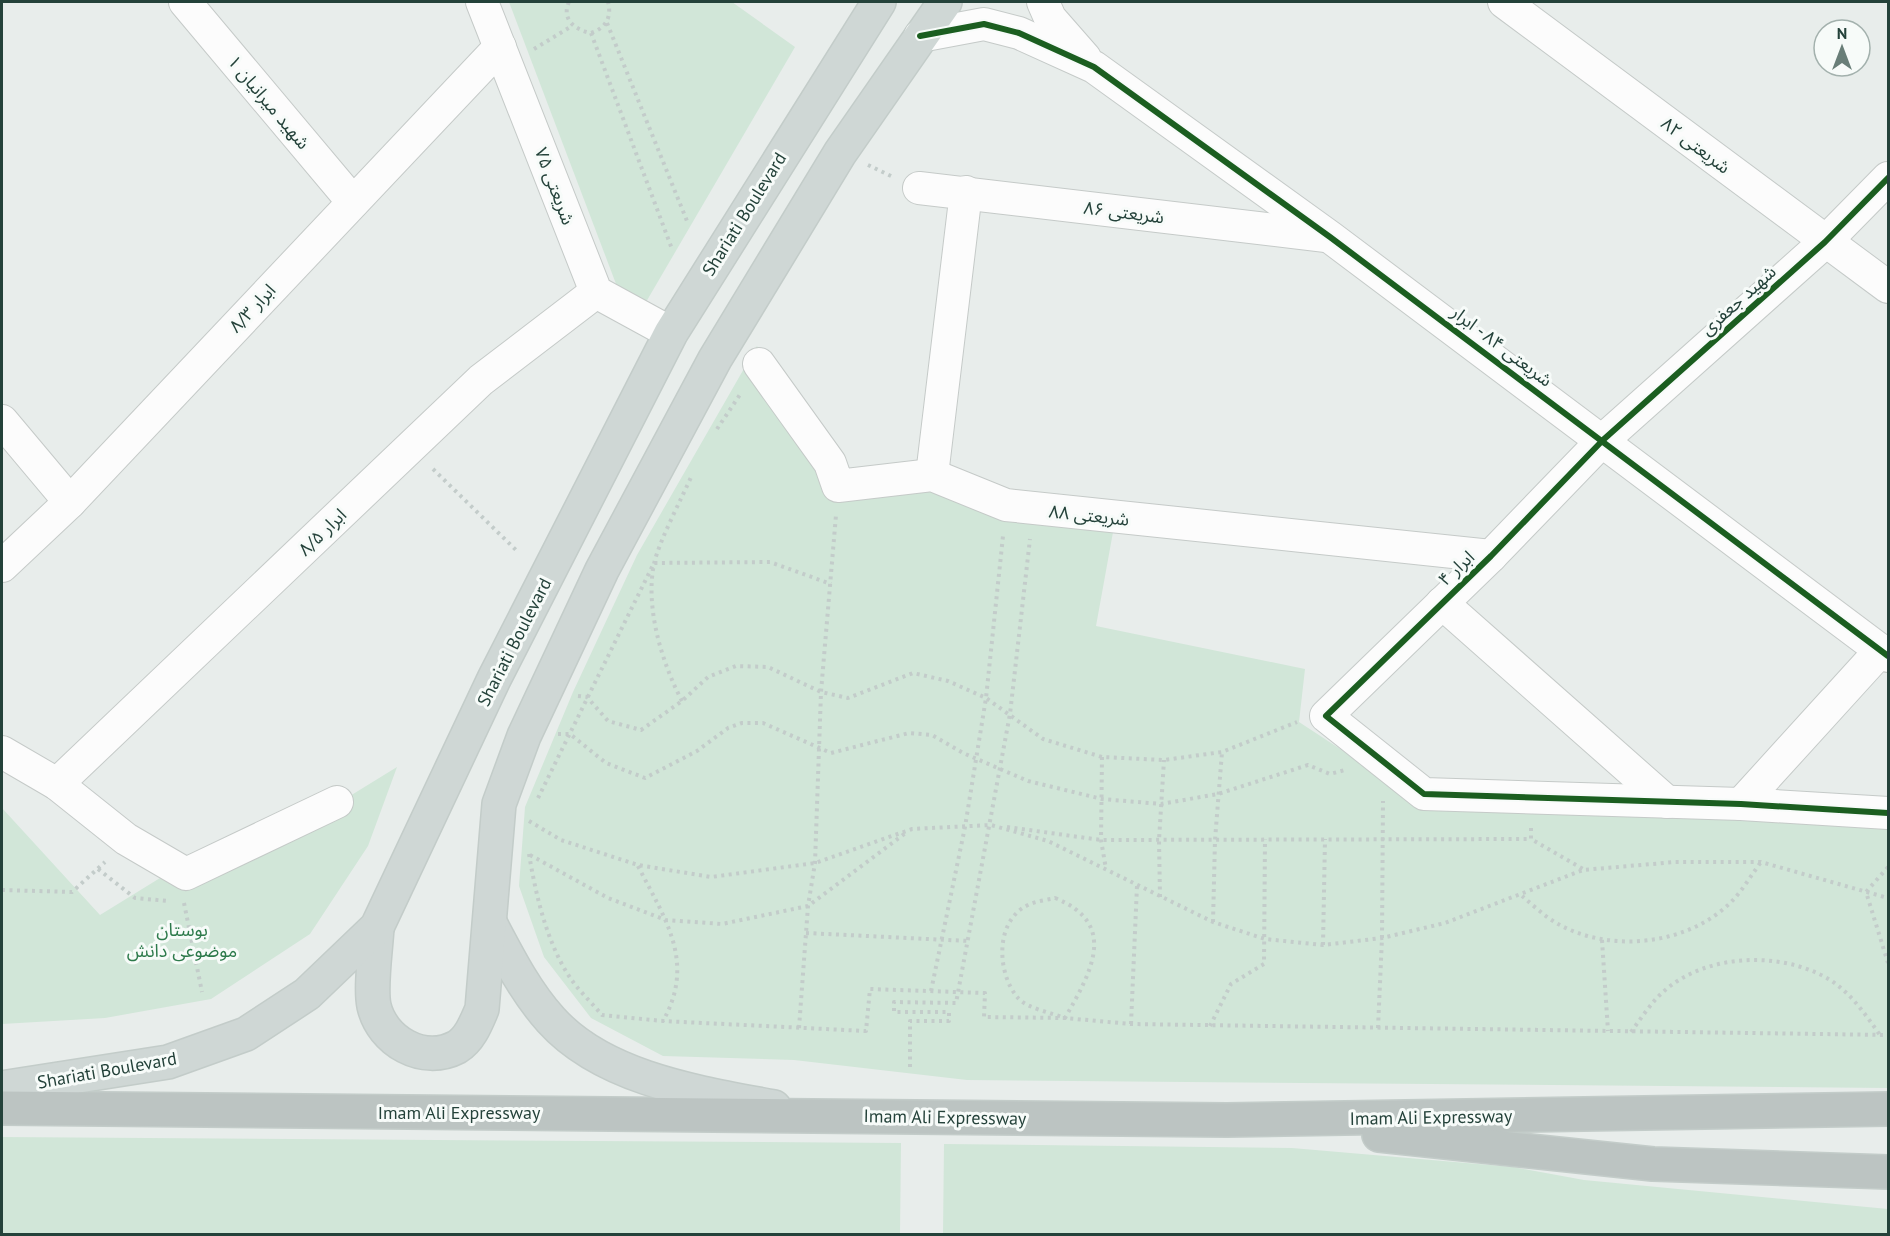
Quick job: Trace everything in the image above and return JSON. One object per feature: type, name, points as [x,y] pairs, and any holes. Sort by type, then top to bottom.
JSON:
[{"type":"highway","name":"Imam Ali Expressway","points":[[2,1108],[1227,1120],[1888,1110]]},
{"type":"highway","points":[[1227,1120],[1653,1164],[1888,1172]]},
{"type":"main road","name":"Shariati Boulevard","points":[[2,1088],[168,1062],[246,1034],[306,994],[377,927],[494,679],[670,333],[879,2]]},
{"type":"main road","points":[[377,927],[374,1005],[383,1030],[400,1043],[416,1051],[436,1053],[457,1047],[472,1032],[482,1009],[499,804],[524,736],[602,570],[715,359],[840,153],[945,2]]},
{"type":"main road","points":[[490,923],[523,983],[552,1022],[599,1058],[681,1089],[815,1115]]},
{"type":"street","name":"شهید میرانیان ۱","points":[[185,2],[353,202]]},
{"type":"street","name":"شریعتی ۷۵","points":[[482,2],[596,292]]},
{"type":"street","points":[[1043,2],[1050,18],[1094,67]]},
{"type":"street","name":"شریعتی ۸۲","points":[[1504,2],[1888,287]]},
{"type":"street","points":[[920,36],[984,24],[1019,33],[1094,67]]},
{"type":"street","name":"ابرار ۸/۳","points":[[2,566],[70,502],[353,202],[502,54]]},
{"type":"street","name":"شریعتی ۸۴ - ابرار","points":[[1094,67],[1330,237],[1604,440],[1885,653]]},
{"type":"street","name":"شهید جعفری","points":[[1604,440],[1825,242],[1888,178]]},
{"type":"street","name":"شریعتی ۸۶","points":[[919,188],[1330,237]]},
{"type":"street","points":[[932,475],[966,192]]},
{"type":"street","points":[[596,292],[670,333]]},
{"type":"street","name":"ابرار ۸/۵","points":[[57,784],[481,380],[596,292]]},
{"type":"street","points":[[759,364],[830,463],[838,486]]},
{"type":"street","points":[[2,422],[70,502]]},
{"type":"street","name":"ابرار ۴","points":[[1326,716],[1491,556],[1604,440]]},
{"type":"street","name":"شریعتی ۸۸","points":[[838,486],[932,475],[1020,507],[1491,556]]},
{"type":"street","points":[[1442,603],[1667,802]]},
{"type":"street","points":[[1741,804],[1885,653]]},
{"type":"street","points":[[1326,716],[1424,794],[1741,804],[1888,813]]},
{"type":"street","points":[[2,752],[57,784],[126,839],[186,874],[337,802]]},
{"type":"path","points":[[569,2],[568,19],[572,26],[591,33],[672,249]]},
{"type":"path","points":[[609,2],[607,23],[687,221]]},
{"type":"path","points":[[591,33],[607,23]]},
{"type":"path","points":[[502,54],[528,52],[572,26]]},
{"type":"path","points":[[840,153],[919,188]]},
{"type":"path","points":[[715,431],[759,364]]},
{"type":"path","points":[[411,447],[516,550]]},
{"type":"path","points":[[537,801],[654,563],[694,471]]},
{"type":"path","points":[[799,1028],[807,906],[815,863],[821,692],[838,486]]},
{"type":"path","points":[[931,991],[965,827],[975,758],[1020,507]]},
{"type":"path","points":[[910,1067],[910,1021],[949,1021],[949,1012],[894,1012],[894,1002],[956,1003],[969,941],[1010,714],[1020,507]]},
{"type":"path","points":[[654,563],[770,562],[831,584]]},
{"type":"path","points":[[654,563],[652,604],[667,673],[682,701]]},
{"type":"path","points":[[545,693],[587,697],[608,721],[641,730],[682,701],[708,677],[736,666],[768,667],[821,692],[848,698],[913,673],[948,681],[986,698],[1043,739],[1102,757],[1164,760],[1222,752],[1299,722],[1326,716]]},
{"type":"path","points":[[524,736],[570,734],[606,763],[645,777],[697,751],[728,728],[742,723],[763,723],[831,753],[909,732],[932,735],[975,758],[1028,781],[1102,799],[1161,804],[1218,794],[1308,765],[1330,774],[1383,761],[1382,938],[1378,1028]]},
{"type":"path","points":[[1212,922],[1215,840],[1222,752]]},
{"type":"path","points":[[1102,757],[1101,840],[1106,870]]},
{"type":"path","points":[[1160,897],[1159,840],[1164,760]]},
{"type":"path","points":[[1529,796],[1531,839]]},
{"type":"path","points":[[528,832],[527,820],[532,810]]},
{"type":"path","points":[[527,820],[561,840],[638,866],[711,877],[815,863],[912,829],[991,825],[1101,840],[1531,839],[1583,870]]},
{"type":"path","points":[[991,825],[1048,841],[1212,922],[1265,939],[1323,945],[1382,938],[1445,923],[1583,870],[1675,862],[1761,862],[1888,898]]},
{"type":"path","points":[[529,855],[608,898],[666,920],[722,924],[807,906],[912,829]]},
{"type":"path","points":[[2,890],[72,892],[126,839]]},
{"type":"path","points":[[1210,1026],[1231,984],[1264,964],[1265,839]]},
{"type":"path","points":[[1323,945],[1325,839]]},
{"type":"path","points":[[529,843],[535,890],[551,937],[570,978],[602,1015],[663,1021],[866,1031],[870,989],[985,993],[984,1017],[1065,1018],[1131,1024],[1888,1035]]},
{"type":"path","points":[[1521,895],[1558,924],[1602,940],[1650,942],[1695,928],[1733,900],[1761,862]]},
{"type":"path","points":[[638,866],[666,920],[676,946],[679,974],[674,1002],[663,1021]]},
{"type":"path","points":[[1866,892],[1888,867]]},
{"type":"path","points":[[98,868],[135,898],[184,902],[202,992]]},
{"type":"path","points":[[1131,1024],[1137,886]]},
{"type":"path","points":[[1866,892],[1888,963]]},
{"type":"path","points":[[1055,898],[1076,906],[1089,922],[1095,947],[1088,976],[1065,1018],[1019,1000],[1004,975],[1002,946],[1010,922],[1027,905],[1055,898]]},
{"type":"path","points":[[806,933],[969,941]]},
{"type":"path","points":[[1602,940],[1608,1031]]},
{"type":"path","points":[[1631,1032],[1657,997],[1693,972],[1735,960],[1778,960],[1820,974],[1829,980],[1855,1000],[1881,1035]]},
{"type":"green space","points":[[509,2],[732,2],[795,47],[632,326]]},
{"type":"green space","points":[[757,346],[830,482],[1117,510],[1096,626],[1305,669],[1299,722],[1415,798],[1888,824],[1888,1088],[967,1080],[794,1060],[663,1056],[591,1018],[544,957],[519,886],[525,807],[573,692],[637,555]]},
{"type":"green space","name":"بوستان موضوعی دانش","points":[[397,767],[368,846],[310,934],[211,999],[105,1018],[2,1024],[2,808],[100,915],[173,870],[197,876],[352,809],[345,799]]},
{"type":"green space","points":[[2,1137],[901,1143],[900,1234],[2,1234]]},
{"type":"green space","points":[[944,1144],[1292,1148],[1513,1167],[1584,1180],[1888,1209],[1888,1234],[943,1234]]},
{"type":"cycle path","points":[[920,36],[984,24],[1019,33],[1094,67],[1330,237],[1888,656]]},
{"type":"cycle path","points":[[1888,178],[1825,242],[1603,440],[1491,556],[1326,716],[1424,794],[1741,804],[1888,813]]}]
